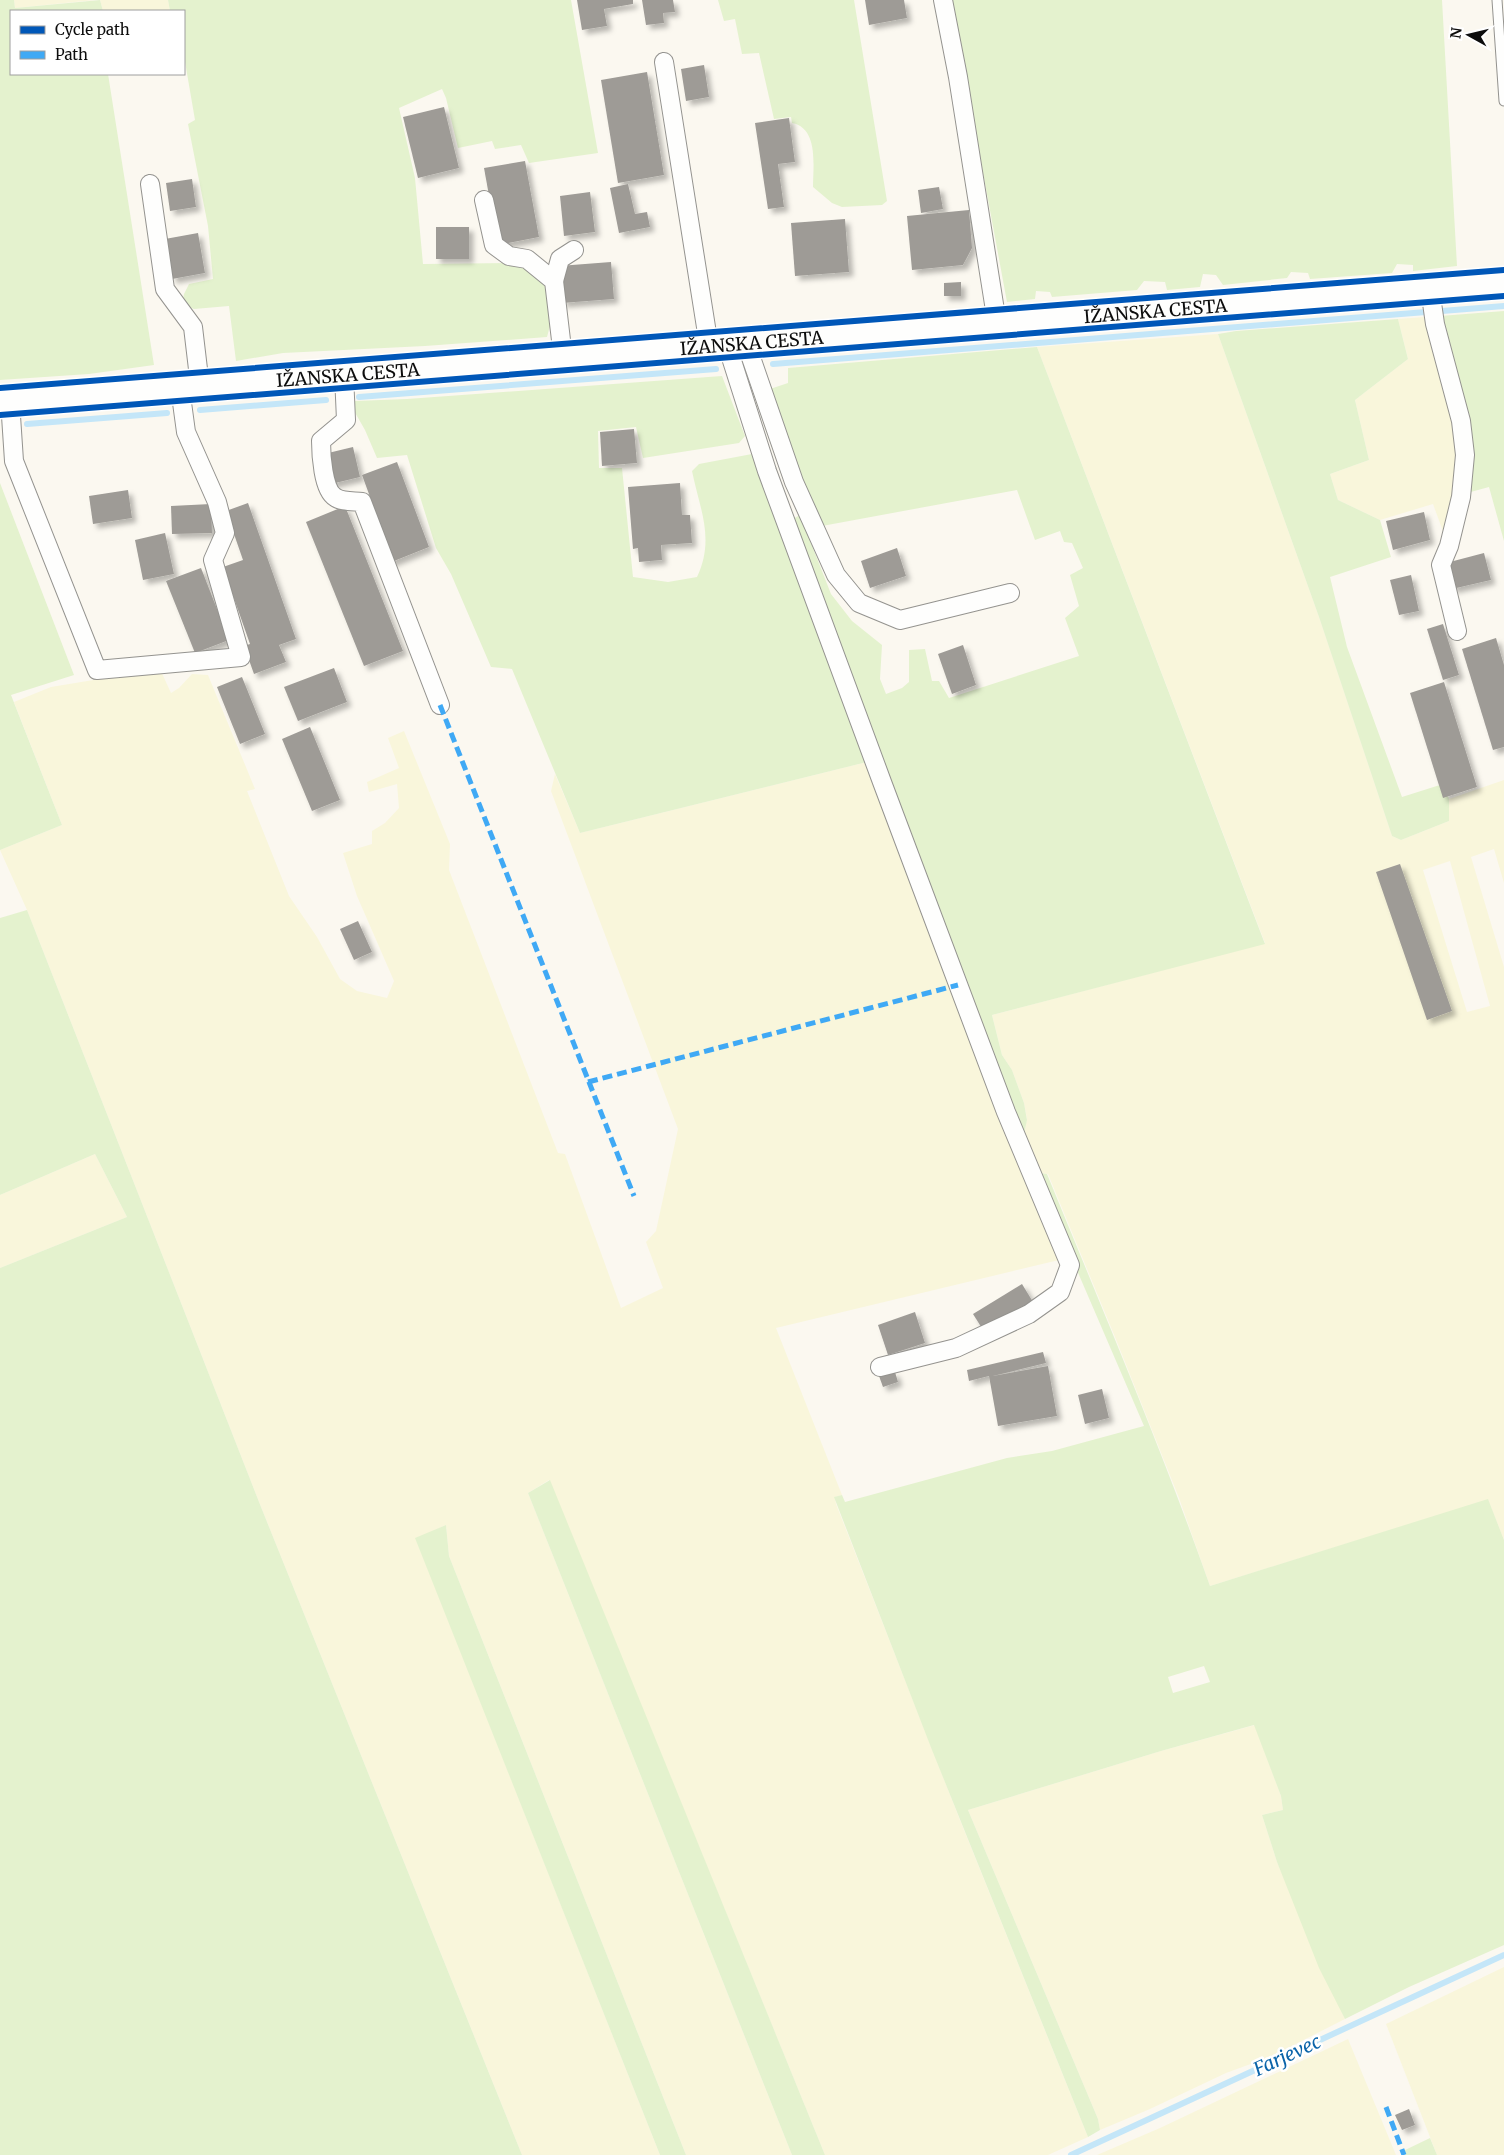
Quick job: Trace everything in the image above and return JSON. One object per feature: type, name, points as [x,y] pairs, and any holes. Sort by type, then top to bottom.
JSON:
[{"type":"street","points":[[943,0],[958,77],[997,324]]},
{"type":"street","points":[[664,62],[727,345],[767,471],[1006,1112],[1070,1264],[1060,1292],[1029,1314],[956,1348],[880,1367]]},
{"type":"street","points":[[5,402],[14,462],[97,670],[241,657],[213,560],[225,533],[217,502],[186,432],[193,327],[165,289],[150,184]]},
{"type":"street","points":[[484,200],[494,245],[509,256],[527,259],[554,281]]},
{"type":"street","points":[[563,358],[554,281],[560,259],[574,250]]},
{"type":"street","name":"IŽANSKA CESTA","points":[[5,402],[1504,283]]},
{"type":"street","points":[[1430,289],[1435,324],[1461,421],[1465,455],[1461,497],[1449,546],[1441,565],[1458,631]]},
{"type":"street","points":[[727,345],[794,482],[836,575],[859,603],[900,620],[1010,593]]},
{"type":"street","points":[[344,375],[346,420],[322,441],[320,456],[329,492],[336,498],[362,502],[440,705]]},
{"type":"lane","points":[[1497,0],[1504,101]]},
{"type":"shaded area","points":[[14,0],[95,0],[15,8]]},
{"type":"shaded area","points":[[100,0],[168,0],[170,10],[103,10]]},
{"type":"shaded area","points":[[1424,317],[1452,408],[1460,472],[1444,534],[1433,504],[1380,520],[1338,500],[1330,474],[1369,460],[1355,400],[1408,359],[1398,319]]},
{"type":"shaded area","points":[[1218,334],[1319,617],[1392,836],[1401,840],[1449,821],[1449,799],[1504,780],[1504,883],[1494,849],[1471,857],[1504,967],[1504,1540],[1488,1500],[1210,1586],[1179,1498],[1048,1174],[1040,1173],[1024,1134],[1027,1119],[1024,1103],[1012,1070],[1002,1055],[992,1015],[1265,943],[1037,347]],"holes":[[[1450,861],[1490,1006],[1467,1012],[1423,870]]]},
{"type":"shaded area","points":[[160,669],[171,693],[179,688],[192,674],[208,675],[255,789],[247,791],[289,896],[317,937],[340,979],[357,991],[387,998],[394,981],[357,896],[343,853],[372,844],[372,831],[385,823],[399,808],[397,784],[369,792],[367,782],[399,768],[388,738],[404,731],[450,844],[449,870],[558,1153],[565,1154],[621,1308],[663,1288],[646,1242],[656,1231],[678,1129],[551,791],[555,774],[580,833],[867,762],[1059,1260],[776,1328],[842,1495],[835,1497],[836,1504],[958,1815],[1088,2137],[1048,2155],[825,2155],[549,1480],[528,1493],[792,2155],[686,2155],[449,1556],[446,1525],[416,1539],[660,2155],[522,2155],[261,1507],[27,910],[0,850],[62,825],[14,702],[51,687]]},
{"type":"shaded area","points":[[95,1154],[127,1217],[0,1268],[0,1195]]},
{"type":"shaded area","points":[[1255,1725],[1281,1796],[1283,1810],[1262,1815],[1277,1862],[1345,2019],[1270,2057],[1226,2073],[1100,2130],[1098,2119],[968,1810],[1161,1751]]},
{"type":"shaded area","points":[[1504,1967],[1504,2155],[1437,2155],[1386,2024]]},
{"type":"shaded area","points":[[1348,2039],[1396,2155],[1097,2155],[1160,2128]]},
{"type":"green space","points":[[0,0],[14,0],[15,8],[100,0],[103,10],[10,10],[10,75],[108,75],[154,365],[89,374],[0,380]]},
{"type":"green space","points":[[168,0],[571,0],[598,153],[529,163],[521,145],[495,149],[492,141],[458,148],[446,98],[442,89],[399,108],[415,178],[423,264],[517,263],[540,276],[547,290],[551,322],[547,337],[425,346],[283,353],[236,361],[229,306],[194,309],[182,304],[189,284],[213,279],[208,226],[188,124],[195,120],[185,62],[185,10],[170,10]]},
{"type":"green space","points":[[718,0],[854,0],[887,201],[882,205],[842,207],[832,203],[813,187],[813,149],[807,132],[801,126],[792,123],[791,117],[774,119],[759,53],[742,54],[735,19],[724,21]]},
{"type":"green space","points":[[951,0],[1442,0],[1457,266],[1413,271],[1413,265],[1397,264],[1392,273],[1310,279],[1308,273],[1291,272],[1287,278],[1223,285],[1216,275],[1203,274],[1200,287],[1167,290],[1165,282],[1144,281],[1137,290],[1052,297],[1050,292],[1036,291],[1035,299],[1007,302]]},
{"type":"green space","points":[[1504,311],[1504,541],[1489,487],[1467,493],[1440,316]]},
{"type":"green space","points":[[1398,319],[1408,359],[1355,400],[1369,460],[1330,474],[1338,500],[1380,520],[1391,557],[1330,577],[1347,647],[1402,797],[1443,784],[1449,799],[1449,821],[1401,840],[1392,836],[1319,617],[1218,334]]},
{"type":"green space","points":[[1037,347],[1265,944],[992,1015],[1002,1055],[1012,1070],[1024,1103],[1027,1120],[1024,1134],[960,979],[791,520],[800,515],[831,594],[852,621],[882,645],[880,679],[886,694],[902,688],[909,682],[909,650],[925,649],[932,681],[939,681],[949,698],[1079,656],[1065,618],[1079,606],[1070,575],[1083,568],[1072,543],[1064,542],[1060,531],[1035,540],[1017,490],[822,526],[797,466],[770,389],[788,383],[788,368]]},
{"type":"green space","points":[[722,376],[745,436],[739,443],[643,458],[636,427],[598,431],[599,468],[622,468],[633,577],[668,582],[697,577],[705,550],[705,537],[702,512],[692,471],[699,464],[752,454],[828,663],[867,762],[580,833],[512,669],[491,667],[451,574],[436,548],[407,455],[377,458],[365,430],[353,409],[355,401],[407,399]]},
{"type":"green space","points":[[0,483],[74,675],[11,695],[62,825],[0,850]]},
{"type":"green space","points":[[27,910],[261,1507],[522,2155],[0,2155],[0,1268],[127,1217],[95,1154],[0,1195],[0,918]]},
{"type":"green space","points":[[1040,1173],[1047,1174],[1152,1431],[1210,1586],[1488,1499],[1504,1540],[1504,1945],[1409,1987],[1345,2019],[1319,1968],[1277,1862],[1262,1815],[1283,1810],[1281,1796],[1254,1725],[1161,1751],[968,1810],[1098,2119],[1100,2130],[1088,2137],[932,1750],[834,1497],[842,1495],[845,1502],[1007,1458],[1052,1451],[1144,1426],[1076,1268]],"holes":[[[1204,1666],[1210,1682],[1173,1693],[1168,1677]]]},
{"type":"green space","points":[[550,1480],[825,2155],[792,2155],[528,1493]]},
{"type":"green space","points":[[446,1525],[449,1556],[686,2155],[660,2155],[415,1538]]},
{"type":"green space","points":[[1430,2138],[1437,2155],[1402,2155],[1401,2152]]},
{"type":"building","points":[[577,0],[633,0],[633,4],[604,9],[607,26],[582,30]]},
{"type":"building","points":[[642,0],[673,0],[675,12],[663,13],[664,23],[646,25]]},
{"type":"building","points":[[865,0],[904,0],[907,18],[869,25]]},
{"type":"building","points":[[704,65],[709,97],[686,101],[681,69]]},
{"type":"building","points":[[647,72],[664,175],[618,183],[601,80]]},
{"type":"building","points":[[444,107],[459,168],[418,178],[403,117]]},
{"type":"building","points":[[789,118],[795,162],[778,164],[784,207],[768,209],[755,123]]},
{"type":"building","points":[[525,161],[539,237],[498,245],[484,168]]},
{"type":"building","points":[[192,179],[196,207],[170,211],[166,183]]},
{"type":"building","points":[[628,184],[635,214],[647,212],[650,227],[619,233],[610,188]]},
{"type":"building","points":[[939,187],[943,209],[921,213],[918,190]]},
{"type":"building","points":[[590,192],[595,232],[564,236],[560,196]]},
{"type":"building","points":[[969,210],[972,248],[963,265],[912,270],[907,216]]},
{"type":"building","points":[[845,219],[849,272],[795,276],[791,223]]},
{"type":"building","points":[[436,227],[469,227],[469,259],[436,259]]},
{"type":"building","points":[[198,233],[205,273],[172,279],[165,239]]},
{"type":"building","points":[[611,262],[614,299],[562,303],[559,266]]},
{"type":"building","points":[[961,282],[961,296],[944,296],[944,283]]},
{"type":"building","points":[[634,429],[637,463],[602,466],[600,432]]},
{"type":"building","points":[[353,447],[360,477],[331,484],[324,454]]},
{"type":"building","points":[[397,462],[429,547],[389,563],[368,507],[373,505],[362,475]]},
{"type":"building","points":[[680,483],[682,515],[690,515],[692,543],[661,545],[662,560],[639,562],[638,548],[633,549],[628,487]]},
{"type":"building","points":[[128,490],[132,518],[93,524],[89,496]]},
{"type":"building","points":[[248,503],[296,639],[279,645],[286,662],[254,674],[244,646],[250,644],[223,567],[243,560],[226,511]]},
{"type":"building","points":[[211,504],[212,533],[172,534],[171,506]]},
{"type":"building","points":[[345,506],[403,651],[364,666],[306,522]]},
{"type":"building","points":[[1424,512],[1430,540],[1393,550],[1386,521]]},
{"type":"building","points":[[165,533],[174,574],[143,580],[135,540]]},
{"type":"building","points":[[897,548],[906,576],[870,588],[861,561]]},
{"type":"building","points":[[1484,553],[1491,580],[1452,589],[1446,563]]},
{"type":"building","points":[[201,568],[229,640],[195,653],[166,581]]},
{"type":"building","points":[[1411,575],[1419,611],[1399,615],[1390,580]]},
{"type":"building","points":[[1443,624],[1459,675],[1443,680],[1427,629]]},
{"type":"building","points":[[1496,638],[1504,665],[1504,747],[1493,750],[1462,649]]},
{"type":"building","points":[[963,645],[976,685],[952,694],[938,654]]},
{"type":"building","points":[[334,668],[347,702],[298,721],[284,687]]},
{"type":"building","points":[[242,677],[265,734],[240,744],[217,687]]},
{"type":"building","points":[[1444,682],[1477,787],[1443,798],[1410,693]]},
{"type":"building","points":[[310,727],[340,800],[312,811],[282,739]]},
{"type":"building","points":[[1400,864],[1452,1011],[1427,1020],[1376,872]]},
{"type":"building","points":[[358,921],[372,952],[354,960],[340,929]]},
{"type":"building","points":[[1022,1284],[1033,1302],[985,1333],[973,1314]]},
{"type":"building","points":[[915,1312],[925,1343],[888,1355],[878,1325]]},
{"type":"building","points":[[1043,1352],[1046,1363],[993,1376],[1048,1366],[1057,1416],[998,1426],[989,1376],[969,1381],[967,1370]]},
{"type":"building","points":[[895,1372],[898,1382],[883,1387],[879,1376]]},
{"type":"building","points":[[1102,1389],[1109,1418],[1085,1424],[1078,1395]]},
{"type":"building","points":[[1409,2109],[1415,2125],[1402,2130],[1395,2115]]},
{"type":"waterway","points":[[1442,311],[1504,306]]},
{"type":"waterway","points":[[773,364],[1426,312]]},
{"type":"waterway","points":[[359,397],[716,369]]},
{"type":"waterway","points":[[200,410],[326,400]]},
{"type":"waterway","points":[[27,424],[167,413]]},
{"type":"waterway","name":"Farjevec","points":[[1071,2155],[1504,1955]]},
{"type":"marked path","points":[[440,705],[634,1196]]},
{"type":"marked path","points":[[588,1082],[958,985]]},
{"type":"marked path","points":[[1386,2107],[1404,2155]]},
{"type":"cycle path","points":[[0,388],[1504,270]]},
{"type":"cycle path","points":[[0,415],[1504,296]]}]
